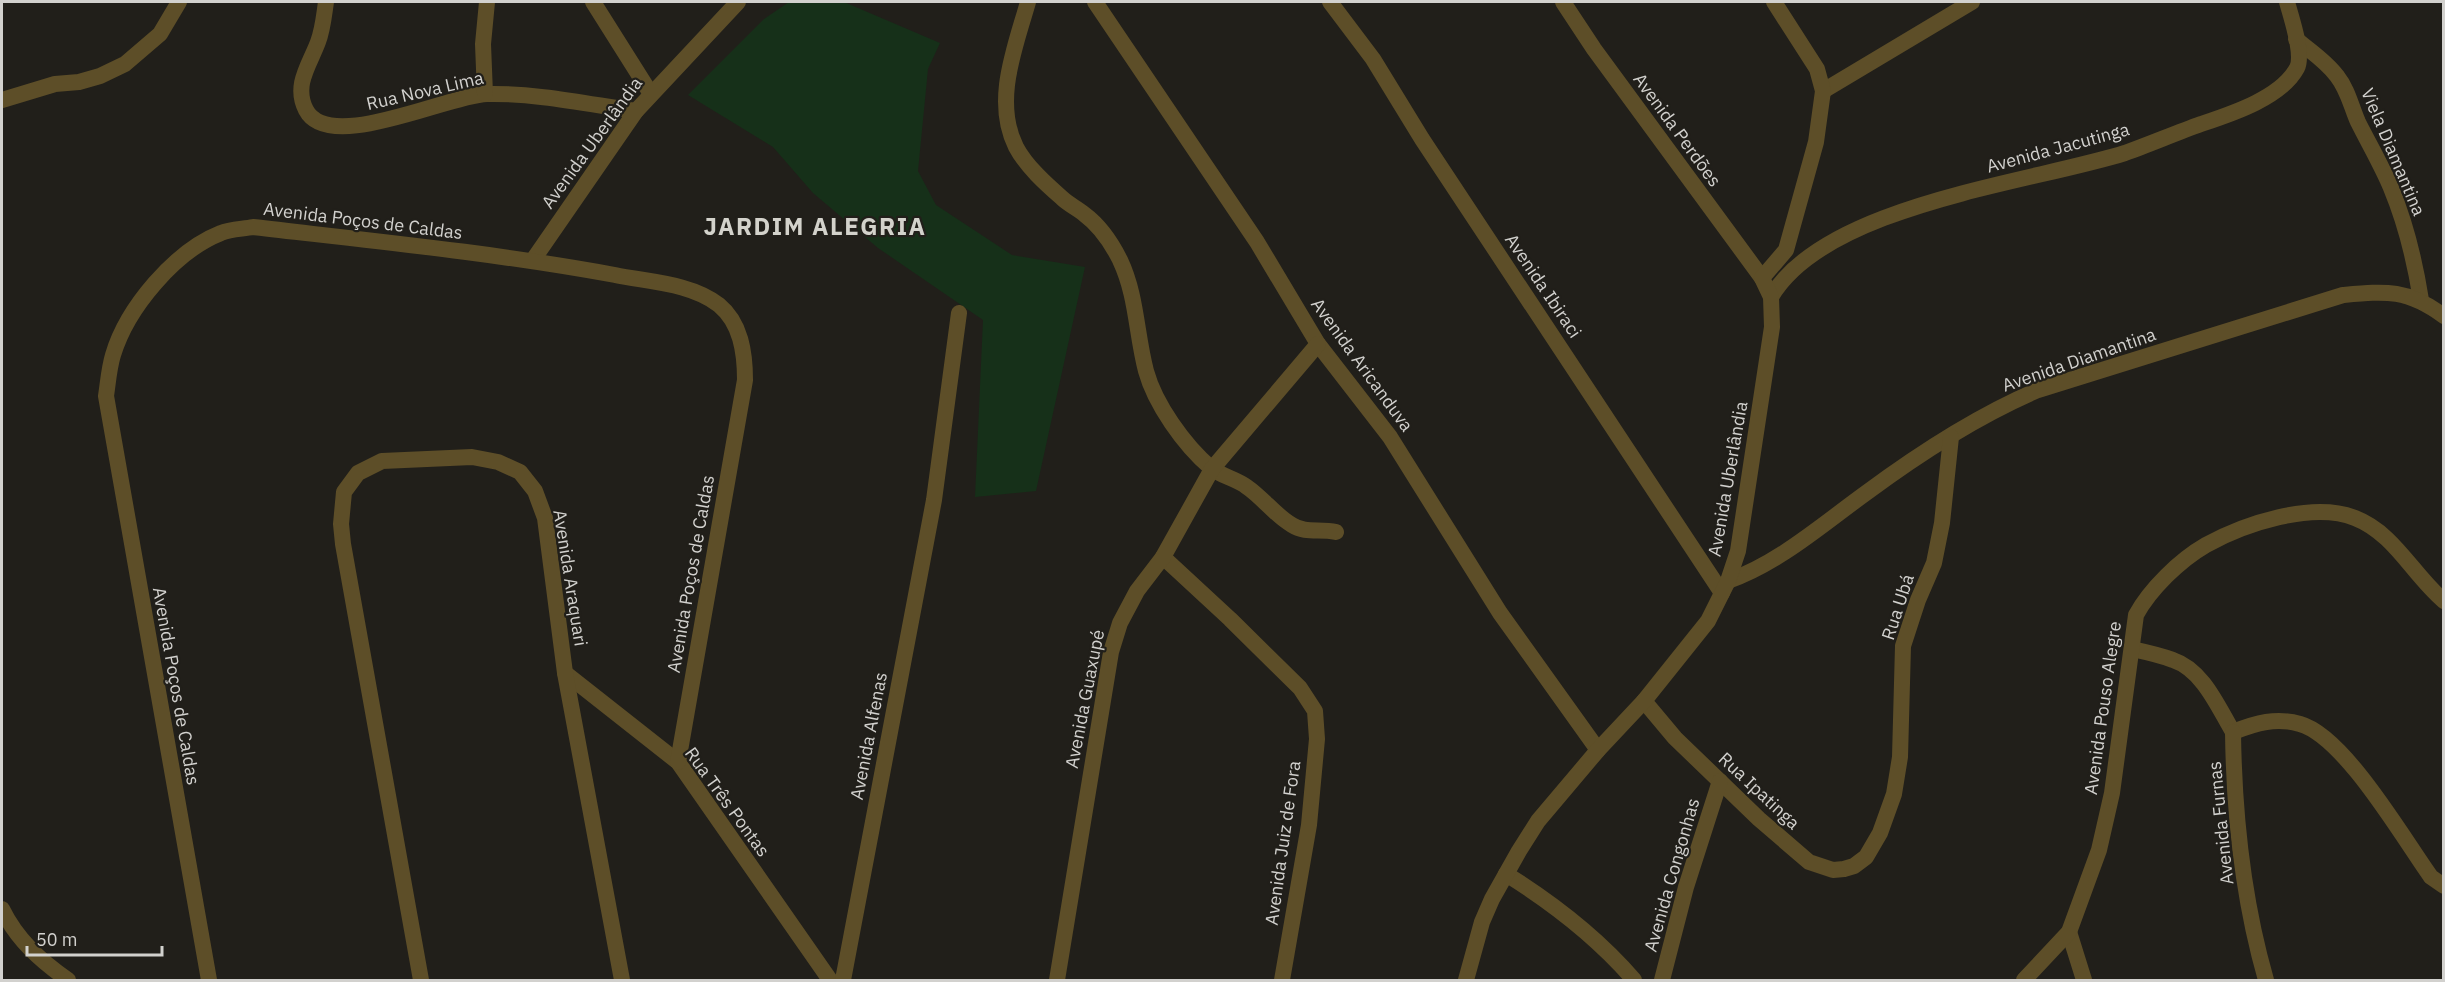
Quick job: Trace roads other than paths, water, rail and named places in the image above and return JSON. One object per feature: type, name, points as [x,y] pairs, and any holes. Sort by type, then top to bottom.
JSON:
[{"type":"street","points":[[2,100],[55,84],[79,82],[100,76],[125,64],[160,34],[179,2]]},
{"type":"street","name":"Rua Nova Lima","points":[[326,2],[319,40],[301,82],[302,100],[306,111],[314,120],[325,124],[371,124],[429,106],[485,94],[563,100],[636,111]]},
{"type":"street","points":[[485,94],[483,44],[487,2]]},
{"type":"street","points":[[593,2],[651,94]]},
{"type":"street","name":"Avenida Uberlândia","points":[[533,260],[636,111],[738,2]]},
{"type":"street","points":[[1028,2],[1005,94],[1007,123],[1016,147],[1039,176],[1063,199],[1086,215],[1107,239],[1119,259],[1134,297],[1146,371],[1166,416],[1212,468],[1245,485],[1291,525],[1308,532],[1326,530],[1336,532]]},
{"type":"street","name":"Avenida Aricanduva","points":[[1095,2],[1257,242],[1318,344],[1390,437],[1500,613],[1598,750]]},
{"type":"street","name":"Avenida Ibiraci","points":[[1330,2],[1373,59],[1422,138],[1725,587]]},
{"type":"street","name":"Avenida Perdões","points":[[1563,2],[1635,106],[1762,278]]},
{"type":"street","points":[[1762,278],[1786,250],[1816,142],[1823,91],[1817,69],[1774,2]]},
{"type":"street","points":[[1823,91],[1972,2]]},
{"type":"street","name":"Avenida Jacutinga","points":[[1771,297],[1779,284],[1794,269],[1820,250],[1850,232],[1907,209],[2124,153],[2246,108],[2286,81],[2297,67],[2300,55],[2287,2]]},
{"type":"street","name":"Viela Diamantina","points":[[2295,39],[2336,74],[2348,92],[2356,118],[2391,186],[2414,260],[2421,300]]},
{"type":"street","name":"Avenida Poços de Caldas","points":[[209,981],[106,396],[112,355],[127,324],[153,284],[194,248],[222,232],[253,227],[533,260],[690,290],[720,305],[736,327],[745,353],[745,380],[678,762]]},
{"type":"street","name":"Avenida Uberlândia","points":[[1466,981],[1482,922],[1506,874],[1538,821],[1598,750],[1644,701],[1708,621],[1725,587],[1738,551],[1772,327],[1771,297],[1762,278]]},
{"type":"street","name":"Avenida Diamantina","points":[[1725,587],[1774,557],[1909,461],[2004,405],[2038,390],[2343,295],[2380,291],[2421,300],[2444,316]]},
{"type":"street","name":"Avenida Alfenas","points":[[843,981],[934,500],[959,313]]},
{"type":"street","name":"Avenida Guaxupé","points":[[1057,981],[1111,652],[1120,623],[1137,591],[1163,557],[1212,468],[1318,344]]},
{"type":"street","name":"Rua Ubá","points":[[1866,857],[1880,833],[1894,794],[1900,757],[1903,646],[1918,600],[1934,563],[1951,437]]},
{"type":"street","name":"Avenida Araquari","points":[[422,981],[343,544],[341,524],[344,492],[358,473],[382,461],[472,458],[498,462],[520,472],[535,491],[545,518],[565,673],[622,981]]},
{"type":"street","name":"Avenida Pouso Alegre","points":[[2024,981],[2069,932],[2099,850],[2112,793],[2136,615],[2145,598],[2163,579],[2205,546],[2255,524],[2298,513],[2333,513],[2355,518],[2375,530],[2399,550],[2444,601]]},
{"type":"street","name":"Avenida Juiz de Fora","points":[[1163,557],[1300,688],[1315,711],[1317,739],[1309,825],[1282,981]]},
{"type":"street","points":[[2132,649],[2175,660],[2187,668],[2199,679],[2233,732],[2271,720],[2303,724],[2324,737],[2347,758],[2431,877],[2444,886]]},
{"type":"street","name":"Rua Três Pontas","points":[[565,673],[678,762],[830,981]]},
{"type":"street","name":"Rua Ipatinga","points":[[1644,701],[1675,738],[1809,862],[1833,870],[1854,866],[1866,857]]},
{"type":"street","name":"Avenida Furnas","points":[[2233,732],[2233,787],[2239,839],[2256,947],[2266,981]]},
{"type":"street","name":"Avenida Congonhas","points":[[1662,981],[1686,887],[1720,781]]},
{"type":"street","points":[[1506,874],[1545,898],[1590,934],[1634,981]]},
{"type":"street","points":[[2,909],[10,925],[39,959],[68,981]]},
{"type":"street","points":[[2069,932],[2084,981]]},
{"type":"district","name":"JARDIM ALEGRIA","points":[[815,227]]}]
